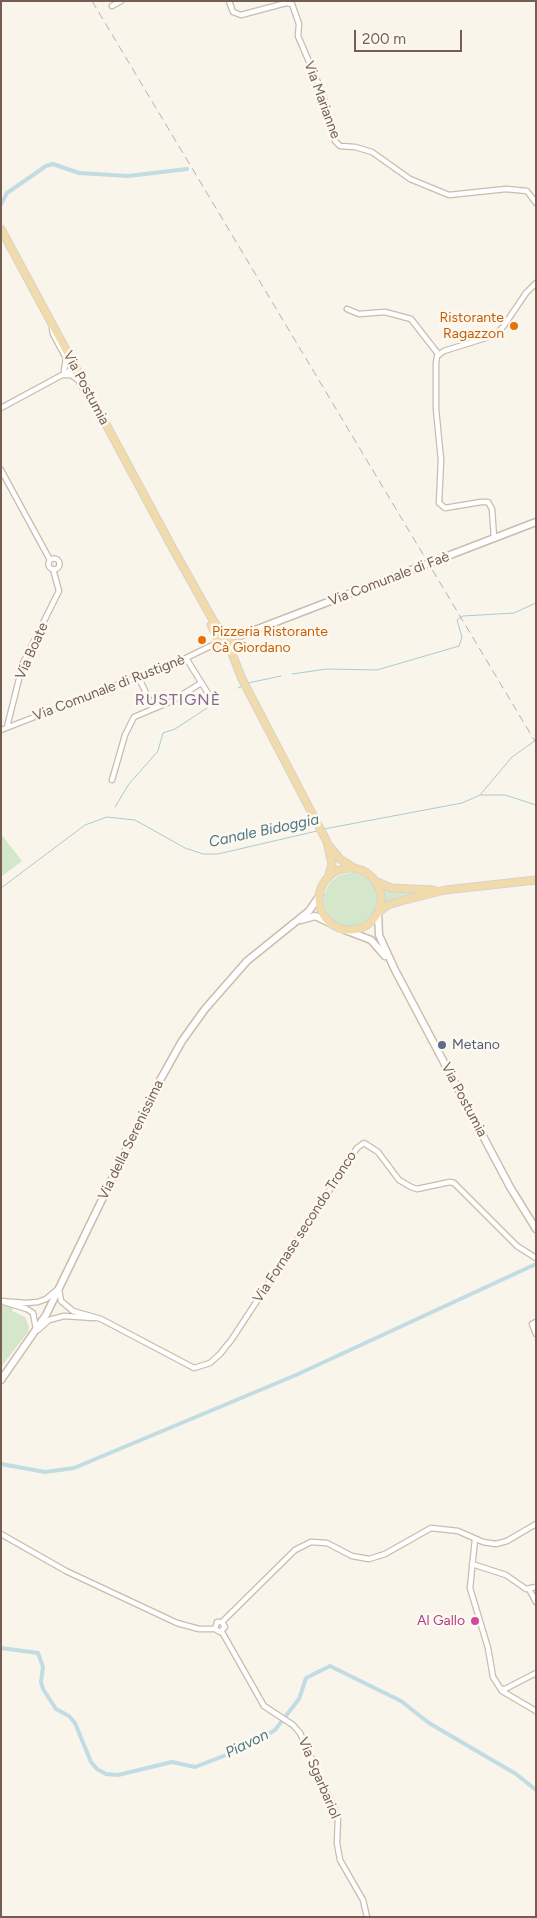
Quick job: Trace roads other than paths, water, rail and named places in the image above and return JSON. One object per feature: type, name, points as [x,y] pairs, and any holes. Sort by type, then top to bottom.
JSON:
[{"type":"main road","name":"Via Postumia","points":[[1,229],[225,643],[321,829],[327,842],[332,864],[328,878]]},
{"type":"main road","name":"Via Comunale di Faè","points":[[225,643],[536,522]]},
{"type":"main road","name":"Via Postumia","points":[[327,842],[340,859],[356,869]]},
{"type":"main road","points":[[330,923],[321,910],[320,895],[328,878],[337,872],[356,869],[369,874],[375,881],[381,894],[378,913]]},
{"type":"main road","points":[[293,924],[315,916],[345,930],[363,928],[378,913],[401,900],[445,890],[536,880]]},
{"type":"main road","points":[[375,881],[391,888],[445,890]]},
{"type":"main road","name":"Via della Serenissima","points":[[1,1380],[37,1331],[158,1082],[182,1041],[205,1009],[247,961],[311,909],[320,895]]},
{"type":"main road","name":"Via Postumia","points":[[378,913],[379,935],[394,970],[510,1187],[536,1229]]},
{"type":"main road","name":"Via Postumia","points":[[345,930],[371,940],[394,970]]},
{"type":"street","points":[[112,6],[121,1]]},
{"type":"street","name":"Via Marianne","points":[[228,1],[233,12],[240,15],[292,4],[299,24],[298,36],[322,92],[335,141],[340,146],[355,147],[372,152],[410,179],[449,195],[506,189],[520,190],[526,191],[536,203]]},
{"type":"street","points":[[439,355],[454,347],[494,335],[504,327],[526,293],[536,283]]},
{"type":"street","points":[[347,309],[359,314],[385,312],[411,319],[439,355],[436,372],[436,409],[441,460],[438,503],[445,508],[488,502],[493,512],[494,538]]},
{"type":"street","points":[[52,323],[53,334],[67,362],[62,375]]},
{"type":"street","points":[[1,408],[71,372],[75,368]]},
{"type":"street","points":[[62,375],[70,375],[78,380],[91,404],[99,413]]},
{"type":"street","points":[[1,470],[50,560],[49,566],[54,569],[59,563],[55,559],[50,560]]},
{"type":"street","name":"Via Boate","points":[[7,727],[24,662],[59,592],[54,569]]},
{"type":"street","name":"Via Comunale di Rustignè","points":[[1,730],[225,643]]},
{"type":"street","points":[[186,658],[214,703]]},
{"type":"street","points":[[138,676],[153,708]]},
{"type":"street","points":[[112,780],[132,721],[136,716],[172,701],[201,683]]},
{"type":"street","name":"Via Fornase secondo Tronco","points":[[59,1288],[61,1301],[66,1308],[95,1318],[194,1368],[210,1363],[232,1339],[357,1148],[364,1143],[378,1152],[399,1180],[411,1187],[417,1189],[450,1182],[454,1183],[517,1246],[536,1258]]},
{"type":"street","points":[[2,1301],[38,1302],[46,1299],[59,1288]]},
{"type":"street","points":[[2,1301],[26,1309],[33,1314],[37,1331]]},
{"type":"street","name":"Via Fornase secondo Tronco","points":[[37,1331],[49,1320],[64,1316],[95,1318]]},
{"type":"street","points":[[536,1322],[532,1324],[536,1334]]},
{"type":"street","points":[[215,1629],[217,1622],[222,1622],[283,1561],[303,1545],[311,1542],[327,1543],[352,1556],[369,1558],[385,1554],[431,1528],[458,1530],[490,1544],[500,1543],[536,1524]]},
{"type":"street","points":[[1,1534],[58,1567],[185,1626],[215,1629],[218,1632],[222,1632]]},
{"type":"street","points":[[475,1539],[471,1594],[488,1648],[493,1677],[501,1689],[536,1711]]},
{"type":"street","points":[[472,1564],[506,1575],[529,1589],[536,1602]]},
{"type":"street","points":[[529,1589],[536,1587]]},
{"type":"street","name":"Via Sgarbariol","points":[[222,1622],[225,1627],[222,1632],[259,1700],[267,1709],[284,1719],[300,1733],[333,1805],[339,1823],[337,1843],[340,1860],[363,1900],[367,1917]]},
{"type":"street","points":[[501,1689],[505,1689],[536,1674]]},
{"type":"waterway","points":[[1,204],[7,193],[46,166],[53,164],[79,173],[128,176],[187,169]]},
{"type":"waterway","points":[[292,674],[327,669],[377,670],[459,646],[462,637],[457,620],[463,616],[514,613],[536,603]]},
{"type":"waterway","points":[[248,683],[281,676]]},
{"type":"waterway","points":[[238,688],[242,686]]},
{"type":"waterway","points":[[115,807],[129,784],[158,751],[163,733],[175,729],[207,708]]},
{"type":"waterway","name":"Canale Bidoggia","points":[[324,829],[462,803],[480,795],[512,757],[536,740]]},
{"type":"waterway","points":[[481,795],[505,795],[536,805]]},
{"type":"waterway","name":"Canale Bidoggia","points":[[1,888],[85,825],[107,817],[135,820],[185,848],[203,854],[218,854],[317,831]]},
{"type":"waterway","points":[[1,1464],[45,1472],[74,1468],[296,1375],[536,1264]]},
{"type":"waterway","name":"Piavon","points":[[1,1648],[38,1653],[43,1667],[41,1682],[43,1689],[56,1709],[69,1716],[75,1723],[91,1762],[97,1769],[106,1774],[118,1775],[172,1762],[195,1767],[247,1747],[275,1730],[299,1699],[306,1678],[330,1666],[401,1701],[429,1723],[516,1774],[536,1790]]},
{"type":"railway","points":[[92,1],[536,743]]},
{"type":"place","name":"Ristorante Ragazzon","points":[[514,326]]},
{"type":"place","name":"Pizzeria Ristorante Cà Giordano","points":[[202,640]]},
{"type":"place","name":"Metano","points":[[442,1045]]},
{"type":"place","name":"Al Gallo","points":[[475,1621]]},
{"type":"district","name":"RUSTIGNÈ","points":[[178,700]]}]
